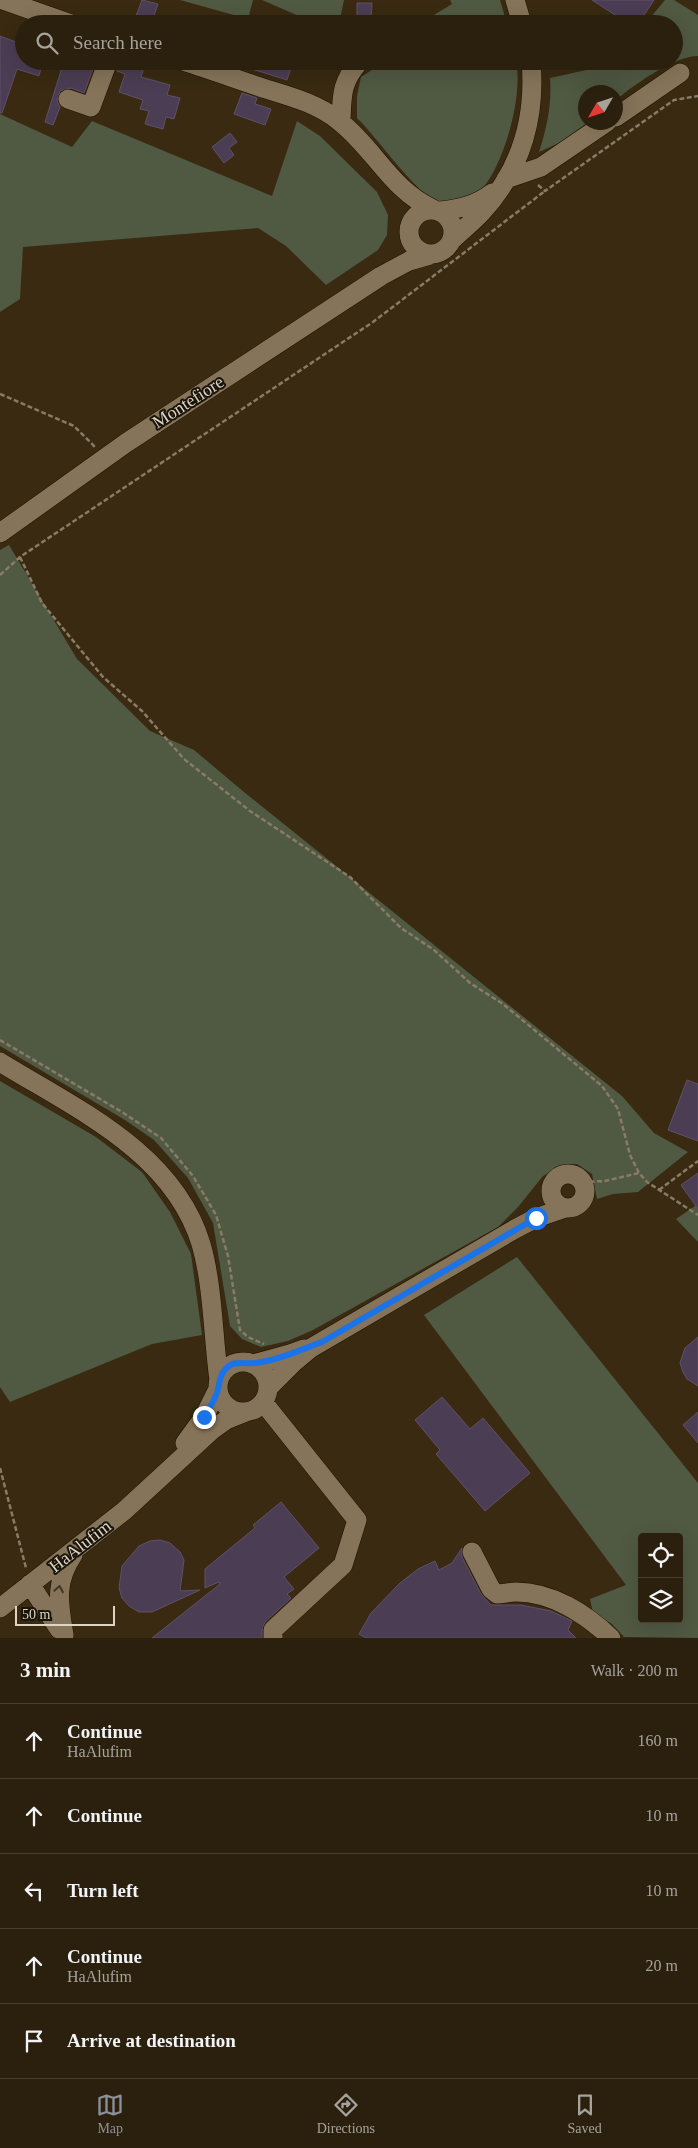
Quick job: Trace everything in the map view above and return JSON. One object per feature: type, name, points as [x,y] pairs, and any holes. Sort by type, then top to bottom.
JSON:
[{"type":"street","points":[[3,0],[46,15]]},
{"type":"street","points":[[515,0],[519,15]]},
{"type":"street","points":[[68,99],[91,107],[105,70]]},
{"type":"street","points":[[210,70],[323,109],[340,121],[408,195],[450,220],[453,226],[453,239]]},
{"type":"street","points":[[340,121],[342,90],[346,78],[353,70]]},
{"type":"street","points":[[379,162],[400,201],[409,235],[417,250],[430,255],[444,251],[453,239],[481,213],[516,164],[525,141],[533,82],[532,70]]},
{"type":"street","points":[[623,112],[680,74]]},
{"type":"street","points":[[409,235],[410,224],[419,213],[436,210],[460,210],[479,202],[505,181],[541,167],[595,130]]},
{"type":"street","name":"Montefiore","points":[[381,276],[400,254],[409,235]]},
{"type":"street","name":"Montefiore","points":[[0,533],[105,458],[381,276],[409,261],[430,255]]},
{"type":"street","points":[[0,1062],[139,1152],[157,1169],[181,1202],[201,1245],[212,1322],[218,1385],[224,1404],[230,1409],[246,1412],[252,1410],[293,1363],[322,1342],[514,1229],[536,1218],[575,1206],[583,1198],[584,1188],[582,1182],[573,1176],[562,1176],[554,1183],[541,1204],[514,1229]]},
{"type":"street","points":[[551,1188],[552,1198],[564,1208]]},
{"type":"street","points":[[212,1322],[219,1337],[226,1346],[264,1374],[266,1395],[357,1520],[343,1566],[273,1630],[273,1638]]},
{"type":"street","points":[[218,1385],[228,1366],[290,1354],[322,1342]]},
{"type":"street","name":"HaAlufim","points":[[157,1480],[204,1417],[218,1385]]},
{"type":"street","name":"HaAlufim","points":[[0,1608],[124,1511],[212,1430],[226,1420],[246,1412]]},
{"type":"street","points":[[65,1636],[58,1597],[66,1566],[78,1548]]},
{"type":"street","points":[[472,1552],[491,1589],[497,1594],[516,1592],[540,1596],[558,1602],[584,1616],[611,1638]]},
{"type":"street","points":[[30,1584],[65,1636]]},
{"type":"path","points":[[0,574],[20,557],[373,322],[545,190],[674,100],[698,96]]},
{"type":"path","points":[[525,173],[545,190]]},
{"type":"path","points":[[0,394],[74,426],[105,458]]},
{"type":"path","points":[[20,557],[42,603],[103,677],[142,711],[184,759],[250,811],[350,877],[401,928],[434,950],[470,982],[503,1004],[602,1086],[618,1109],[630,1155],[639,1173],[659,1190],[698,1215]]},
{"type":"path","points":[[659,1190],[698,1161]]},
{"type":"path","points":[[582,1182],[605,1181],[639,1173]]},
{"type":"path","points":[[0,1468],[30,1584]]},
{"type":"green space","points":[[180,0],[253,0],[249,15],[234,15]]},
{"type":"green space","points":[[262,0],[344,0],[341,15],[296,15]]},
{"type":"green space","points":[[450,0],[500,0],[504,15],[434,15],[452,4]]},
{"type":"green space","points":[[665,0],[674,0],[698,15],[698,56],[683,59],[683,15],[652,15]]},
{"type":"green space","points":[[372,70],[517,70],[517,91],[511,125],[500,158],[486,184],[475,194],[450,204],[439,203],[430,198],[409,178],[357,118],[357,96],[361,77]]},
{"type":"green space","points":[[586,70],[659,70],[623,95],[623,85],[578,85],[578,129],[559,143],[539,152],[548,115],[550,78]]},
{"type":"green space","points":[[0,114],[72,147],[92,121],[272,196],[297,121],[320,136],[377,192],[388,215],[387,235],[378,250],[326,285],[286,246],[258,228],[23,247],[20,299],[0,312]]},
{"type":"green space","points":[[9,545],[77,659],[150,731],[194,750],[622,1096],[654,1133],[688,1152],[638,1192],[613,1194],[597,1199],[592,1174],[577,1164],[563,1165],[543,1176],[518,1207],[498,1227],[313,1330],[288,1341],[261,1347],[242,1339],[230,1326],[213,1223],[188,1178],[154,1140],[125,1120],[0,1046],[0,550]]},
{"type":"green space","points":[[0,1081],[96,1137],[142,1172],[170,1212],[191,1254],[202,1335],[152,1344],[10,1402],[0,1387]]},
{"type":"green space","points":[[698,1204],[698,1242],[676,1219]]},
{"type":"green space","points":[[517,1257],[698,1483],[698,1638],[624,1637],[612,1624],[593,1613],[590,1599],[626,1585],[424,1315]]},
{"type":"building","points":[[142,0],[158,4],[154,15],[136,15]]},
{"type":"building","points":[[592,0],[654,0],[644,15],[615,15]]},
{"type":"building","points":[[357,3],[372,3],[371,15],[357,15]]},
{"type":"building","points":[[0,36],[15,42],[15,70],[17,70],[2,113],[0,113]]},
{"type":"building","points":[[20,70],[41,70],[39,76]]},
{"type":"building","points":[[61,70],[93,70],[84,93],[71,88],[60,91],[57,101],[60,107],[53,125],[45,122]]},
{"type":"building","points":[[143,70],[141,77],[170,85],[167,95],[180,98],[174,119],[166,117],[163,129],[145,124],[149,111],[140,109],[143,100],[119,92],[125,74],[117,71]]},
{"type":"building","points":[[255,70],[290,70],[287,80]]},
{"type":"building","points":[[242,93],[257,98],[255,104],[271,109],[265,125],[234,114]]},
{"type":"building","points":[[230,133],[237,142],[229,148],[234,155],[224,163],[212,147]]},
{"type":"building","points":[[687,1080],[698,1084],[698,1141],[668,1130]]},
{"type":"building","points":[[698,1173],[698,1209],[681,1185]]},
{"type":"building","points":[[698,1337],[698,1386],[687,1379],[680,1363],[685,1348]]},
{"type":"building","points":[[442,1397],[470,1429],[483,1418],[530,1473],[485,1511],[436,1454],[440,1450],[415,1420]]},
{"type":"building","points":[[698,1412],[698,1443],[683,1425]]},
{"type":"building","points":[[281,1502],[319,1548],[284,1577],[294,1589],[287,1594],[291,1598],[265,1622],[262,1638],[152,1638],[220,1584],[219,1582],[205,1588],[205,1569],[255,1528],[253,1525]]},
{"type":"building","points":[[160,1540],[170,1543],[180,1552],[184,1560],[180,1591],[200,1590],[152,1612],[139,1612],[129,1606],[122,1598],[119,1588],[122,1566],[139,1546],[150,1541]]},
{"type":"building","points":[[462,1548],[462,1557],[481,1594],[491,1605],[521,1605],[551,1611],[572,1621],[568,1630],[576,1638],[366,1638],[359,1634],[371,1613],[400,1583],[418,1569],[435,1561],[439,1570],[452,1563]]},
{"type":"route","points":[[204,1417],[218,1389],[222,1372],[228,1366],[245,1362],[253,1364],[290,1354],[322,1342],[514,1229],[536,1218]]}]
